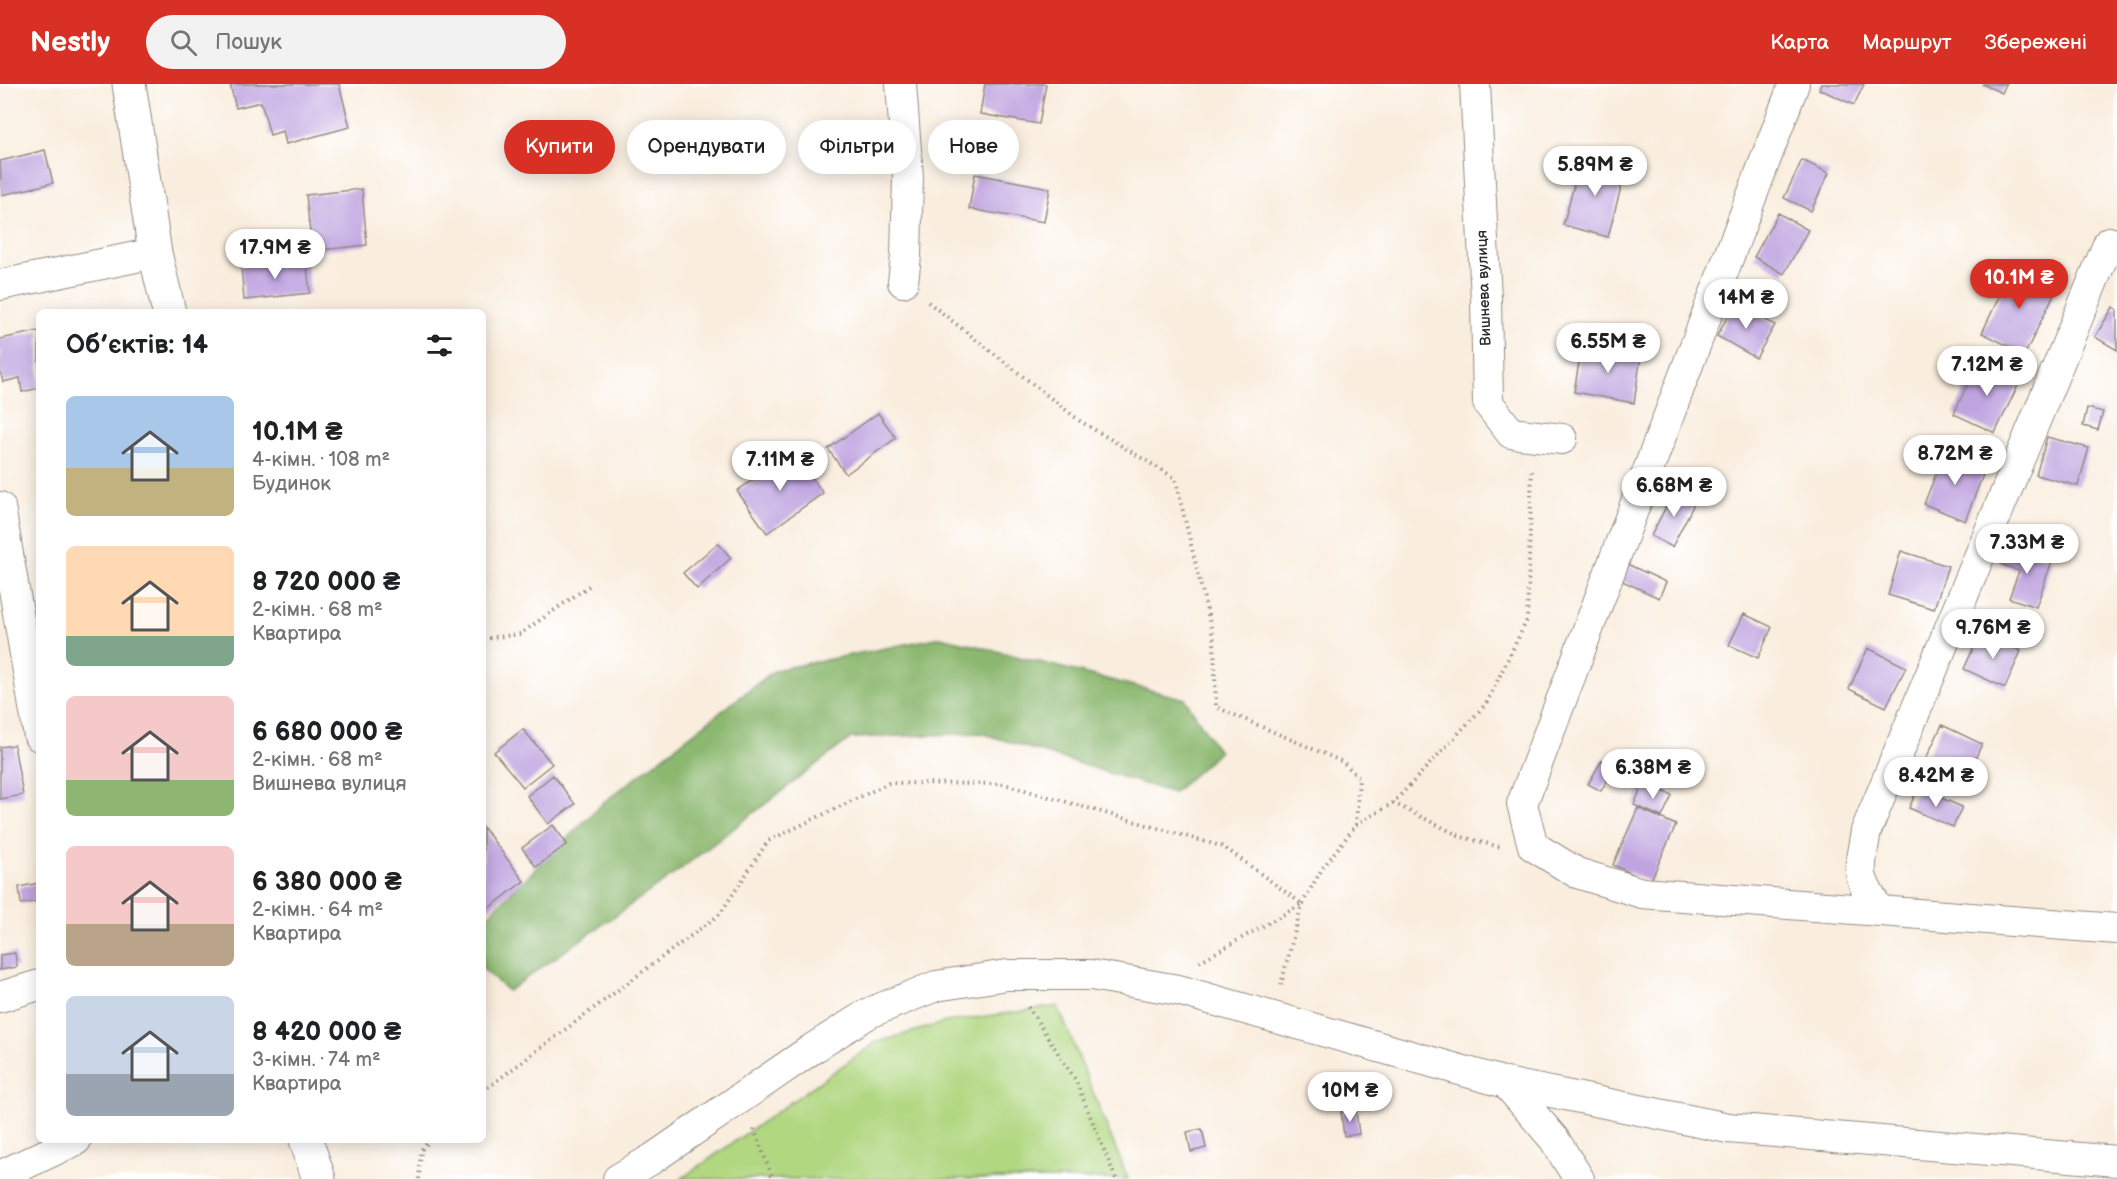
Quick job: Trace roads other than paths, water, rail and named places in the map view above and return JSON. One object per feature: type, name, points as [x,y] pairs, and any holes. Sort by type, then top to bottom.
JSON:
[{"type":"street","points":[[129,84],[155,253],[168,309]]},
{"type":"street","points":[[901,84],[908,177],[903,282]]},
{"type":"street","name":"Вишнева вулиця","points":[[1474,84],[1486,299],[1488,404],[1511,434],[1547,437]]},
{"type":"street","points":[[1794,84],[1522,804],[1533,846],[1577,873],[1642,893],[2117,929]]},
{"type":"street","points":[[1879,910],[1865,890],[1859,872],[1866,831],[2109,242],[2117,248]]},
{"type":"street","points":[[0,285],[155,253]]},
{"type":"street","points":[[0,507],[36,718]]},
{"type":"street","points":[[618,1179],[652,1159],[869,1013],[936,986],[1007,975],[1091,975],[1178,990],[1506,1083],[1728,1128],[2117,1161]]},
{"type":"street","points":[[0,997],[36,986]]},
{"type":"street","points":[[1506,1083],[1554,1139],[1579,1179]]},
{"type":"street","points":[[0,1176],[70,1143]]},
{"type":"street","points":[[307,1143],[319,1179]]}]
